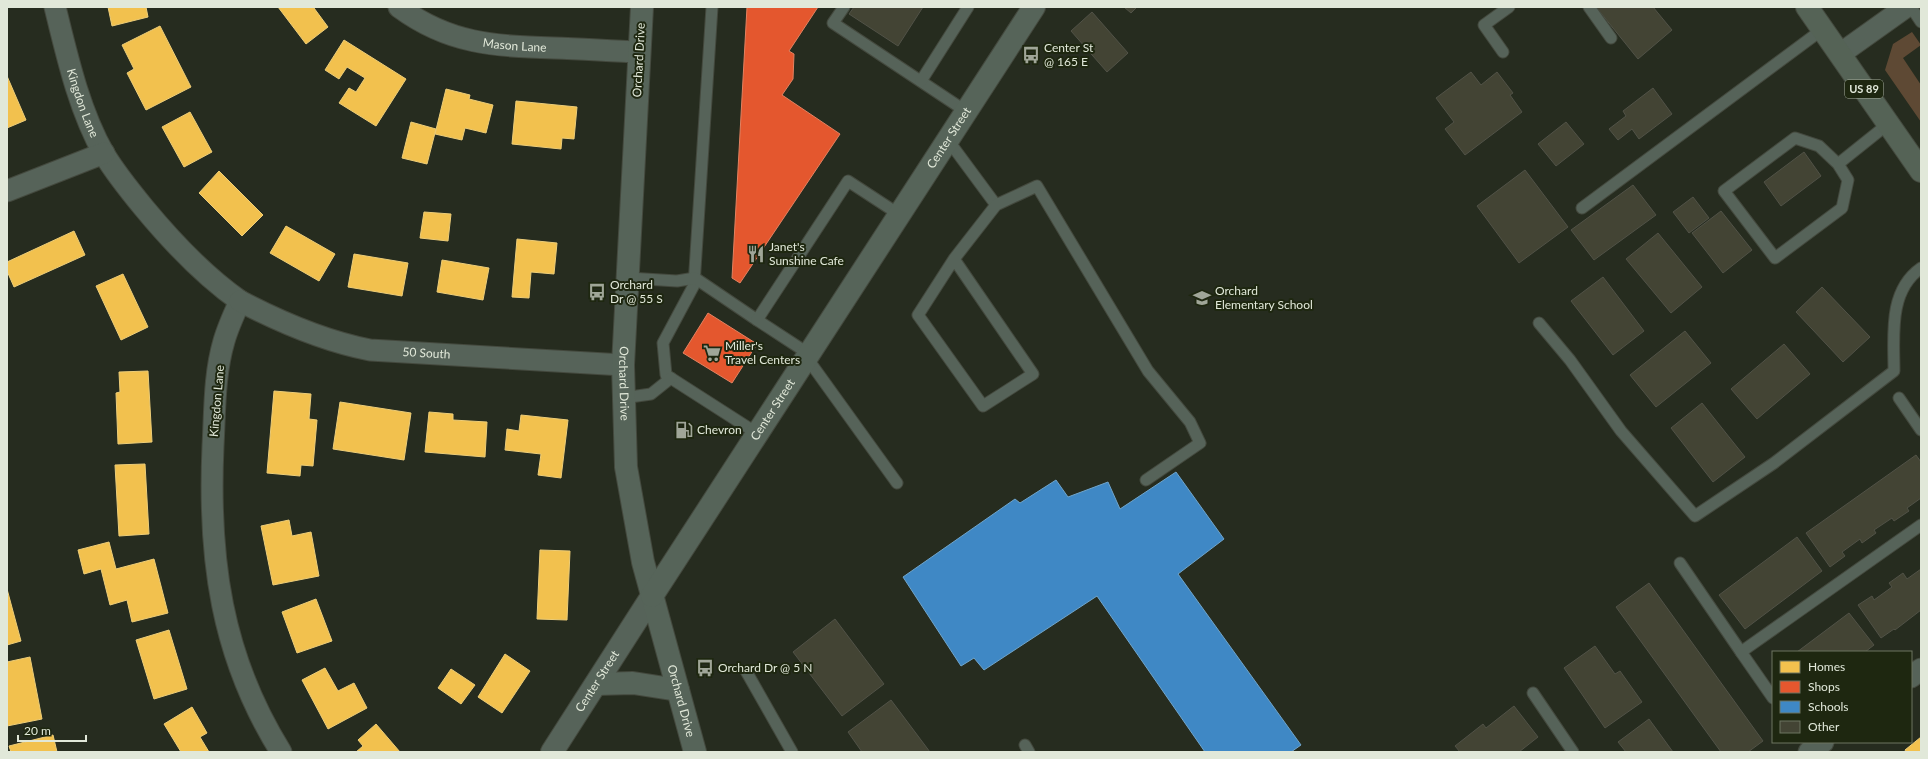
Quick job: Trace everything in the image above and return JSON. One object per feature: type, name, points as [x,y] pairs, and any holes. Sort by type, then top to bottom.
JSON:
[{"type":"main road","name":"Orchard Drive","points":[[642,7],[629,278],[623,364],[626,467],[638,536],[652,596],[695,752]]},
{"type":"main road","name":"US 89","points":[[1807,7],[1921,171]]},
{"type":"main road","name":"Center Street","points":[[652,596],[967,112],[1027,9]]},
{"type":"main road","points":[[596,684],[633,683],[678,690]]},
{"type":"street","name":"Kingdon Lane","points":[[55,7],[73,76],[104,153],[121,179],[172,242],[203,272],[240,301],[224,342],[216,382],[211,508],[212,540],[223,607],[237,661],[255,704],[281,752]]},
{"type":"street","name":"Mason Lane","points":[[399,7],[412,17],[437,30],[462,39],[487,45],[639,52]]},
{"type":"street","points":[[1840,54],[1906,7]]},
{"type":"street","points":[[7,191],[104,153]]},
{"type":"street","name":"50 South","points":[[240,301],[304,332],[348,346],[370,350],[623,364]]},
{"type":"street","name":"Center Street","points":[[552,752],[652,596]]},
{"type":"street","points":[[1912,676],[1921,669]]},
{"type":"street","points":[[1810,752],[1822,743]]},
{"type":"lane","points":[[712,7],[695,278],[694,285],[663,343],[666,375],[758,434]]},
{"type":"lane","points":[[844,7],[833,23],[967,112]]},
{"type":"lane","points":[[921,81],[968,7]]},
{"type":"lane","points":[[1503,52],[1484,25],[1509,7]]},
{"type":"lane","points":[[1589,7],[1611,38]]},
{"type":"lane","points":[[1911,7],[1921,22]]},
{"type":"lane","points":[[1582,208],[1822,29]]},
{"type":"lane","points":[[1838,164],[1888,124]]},
{"type":"lane","points":[[1795,138],[1819,146],[1838,164],[1848,180],[1842,208],[1775,258],[1724,191],[1795,138]]},
{"type":"lane","points":[[948,140],[996,205]]},
{"type":"lane","points":[[757,320],[848,181],[900,215]]},
{"type":"lane","points":[[954,259],[1033,374],[983,406],[918,315],[954,259],[996,205],[1037,186],[1148,371],[1190,422],[1200,443],[1146,480]]},
{"type":"lane","points":[[1539,323],[1570,360],[1621,431],[1696,516],[1774,463],[1894,371],[1894,322],[1898,297],[1913,274],[1921,268]]},
{"type":"lane","points":[[629,278],[677,281],[695,278],[808,356],[897,483]]},
{"type":"lane","points":[[623,398],[650,394],[671,378]]},
{"type":"lane","points":[[1899,398],[1921,430]]},
{"type":"lane","points":[[1741,652],[1921,525]]},
{"type":"lane","points":[[1680,563],[1772,697]]},
{"type":"lane","points":[[746,671],[792,752]]},
{"type":"lane","points":[[1533,693],[1573,752]]},
{"type":"lane","points":[[1804,743],[1810,752]]},
{"type":"shaded area","points":[[1912,32],[1921,45],[1903,58],[1921,85],[1921,122],[1885,70],[1893,44]]},
{"type":"building: Homes","points":[[108,7],[146,7],[148,17],[112,26]]},
{"type":"building: Homes","points":[[278,7],[315,7],[314,8],[328,27],[306,44]]},
{"type":"building: Homes","points":[[160,26],[191,87],[146,110],[127,73],[134,69],[122,45]]},
{"type":"building: Homes","points":[[344,40],[406,79],[376,126],[339,103],[349,88],[356,92],[365,78],[347,67],[339,79],[325,70]]},
{"type":"building: Homes","points":[[7,76],[26,120],[7,128]]},
{"type":"building: Homes","points":[[446,89],[470,95],[469,99],[493,105],[486,133],[465,128],[462,140],[435,134]]},
{"type":"building: Homes","points":[[516,101],[577,107],[574,139],[562,138],[561,149],[512,144]]},
{"type":"building: Homes","points":[[190,112],[212,152],[184,167],[162,127]]},
{"type":"building: Homes","points":[[411,122],[436,129],[427,164],[402,158]]},
{"type":"building: Homes","points":[[219,171],[263,215],[242,236],[199,193]]},
{"type":"building: Homes","points":[[424,212],[451,214],[448,241],[420,238]]},
{"type":"building: Homes","points":[[286,226],[335,254],[319,281],[270,253]]},
{"type":"building: Homes","points":[[74,231],[85,255],[14,287],[7,271],[7,262]]},
{"type":"building: Homes","points":[[517,239],[557,243],[554,274],[531,272],[529,298],[512,297]]},
{"type":"building: Homes","points":[[354,254],[408,263],[402,296],[348,287]]},
{"type":"building: Homes","points":[[442,260],[489,268],[483,300],[437,292]]},
{"type":"building: Homes","points":[[123,274],[148,327],[121,340],[96,286]]},
{"type":"building: Homes","points":[[148,371],[152,442],[118,444],[116,393],[120,392],[119,372]]},
{"type":"building: Homes","points":[[274,391],[311,394],[309,419],[317,420],[313,466],[301,465],[300,476],[267,473]]},
{"type":"building: Homes","points":[[340,402],[411,413],[404,460],[333,449]]},
{"type":"building: Homes","points":[[429,412],[453,414],[453,420],[487,422],[485,457],[425,452]]},
{"type":"building: Homes","points":[[521,415],[568,420],[561,478],[538,475],[541,454],[505,450],[507,429],[519,431]]},
{"type":"building: Homes","points":[[145,464],[149,534],[119,536],[115,465]]},
{"type":"building: Homes","points":[[289,520],[292,536],[311,532],[319,576],[273,585],[261,526]]},
{"type":"building: Homes","points":[[109,542],[116,569],[154,559],[168,613],[132,622],[127,600],[110,605],[101,569],[84,574],[78,550]]},
{"type":"building: Homes","points":[[540,550],[570,551],[567,620],[537,619]]},
{"type":"building: Homes","points":[[7,589],[21,641],[7,645]]},
{"type":"building: Homes","points":[[316,599],[332,641],[297,653],[282,612]]},
{"type":"building: Homes","points":[[169,630],[187,689],[154,699],[136,640]]},
{"type":"building: Homes","points":[[505,654],[530,671],[502,713],[478,697]]},
{"type":"building: Homes","points":[[30,657],[42,719],[7,726],[7,662]]},
{"type":"building: Homes","points":[[325,668],[338,691],[354,683],[367,708],[328,729],[302,680]]},
{"type":"building: Homes","points":[[451,669],[475,685],[461,704],[438,688]]},
{"type":"building: Homes","points":[[192,707],[207,733],[200,737],[209,752],[181,752],[164,724]]},
{"type":"building: Homes","points":[[376,724],[400,752],[356,752],[363,746],[358,740]]},
{"type":"building: Homes","points":[[53,735],[57,752],[11,752],[9,746]]},
{"type":"building: Homes","points":[[1921,737],[1921,752],[1906,752],[1905,750]]},
{"type":"building: Shops","points":[[747,7],[818,7],[789,51],[794,54],[793,79],[782,95],[840,134],[740,283],[732,278]]},
{"type":"building: Shops","points":[[708,313],[757,344],[732,383],[683,353]]},
{"type":"building: Schools","points":[[1176,472],[1224,539],[1178,574],[1301,745],[1291,752],[1205,752],[1097,596],[984,670],[974,658],[961,666],[903,577],[1015,499],[1020,503],[1056,480],[1068,497],[1108,482],[1120,509]]},
{"type":"building: Other","points":[[854,7],[923,7],[898,46],[849,14]]},
{"type":"building: Other","points":[[1124,7],[1137,7],[1131,13]]},
{"type":"building: Other","points":[[1596,7],[1653,7],[1672,30],[1638,59]]},
{"type":"building: Other","points":[[1092,12],[1128,53],[1107,72],[1071,31]]},
{"type":"building: Other","points":[[1471,72],[1481,85],[1497,72],[1513,93],[1510,95],[1522,112],[1465,155],[1445,129],[1454,122],[1436,98]]},
{"type":"building: Other","points":[[1653,88],[1672,114],[1639,139],[1632,129],[1618,140],[1609,129],[1626,116],[1623,111]]},
{"type":"building: Other","points":[[1566,122],[1584,144],[1556,166],[1538,144]]},
{"type":"building: Other","points":[[1804,152],[1821,176],[1781,206],[1764,182]]},
{"type":"building: Other","points":[[1525,170],[1568,227],[1519,263],[1477,206]]},
{"type":"building: Other","points":[[1633,185],[1656,215],[1594,260],[1571,230]]},
{"type":"building: Other","points":[[1693,197],[1709,218],[1689,233],[1673,212]]},
{"type":"building: Other","points":[[1721,211],[1752,250],[1723,273],[1692,233]]},
{"type":"building: Other","points":[[1658,233],[1702,287],[1671,313],[1626,259]]},
{"type":"building: Other","points":[[1603,277],[1644,331],[1613,355],[1571,301]]},
{"type":"building: Other","points":[[1822,287],[1870,337],[1843,362],[1796,312]]},
{"type":"building: Other","points":[[1685,331],[1711,363],[1656,407],[1630,375]]},
{"type":"building: Other","points":[[1784,344],[1810,374],[1757,419],[1731,389]]},
{"type":"building: Other","points":[[1702,403],[1745,457],[1713,482],[1671,428]]},
{"type":"building: Other","points":[[1916,455],[1921,462],[1921,498],[1907,508],[1909,511],[1894,521],[1892,518],[1874,530],[1876,533],[1862,543],[1860,539],[1842,552],[1845,556],[1830,567],[1806,533]]},
{"type":"building: Other","points":[[1797,537],[1822,571],[1745,629],[1719,595]]},
{"type":"building: Other","points":[[1921,569],[1921,610],[1895,630],[1894,629],[1881,638],[1858,605],[1872,596],[1874,600],[1892,587],[1889,583],[1903,573],[1907,579]]},
{"type":"building: Other","points":[[1649,583],[1763,741],[1748,752],[1721,752],[1616,607]]},
{"type":"building: Other","points":[[1849,613],[1874,645],[1866,651],[1798,651]]},
{"type":"building: Other","points":[[835,619],[884,684],[842,716],[793,652]]},
{"type":"building: Other","points":[[1595,646],[1615,674],[1620,671],[1642,702],[1605,728],[1564,668]]},
{"type":"building: Other","points":[[891,700],[930,752],[862,752],[848,732]]},
{"type":"building: Other","points":[[1514,706],[1538,737],[1519,752],[1460,752],[1455,746],[1483,724],[1486,728]]},
{"type":"building: Other","points":[[1649,719],[1673,752],[1626,752],[1618,742]]},
{"type":"place","name":"Center St @ 165 E","points":[[1031,55]]},
{"type":"place","name":"Janet's Sunshine Cafe","points":[[756,254]]},
{"type":"place","name":"Orchard Dr @ 55 S","points":[[597,292]]},
{"type":"place","name":"Orchard Elementary School","points":[[1202,298]]},
{"type":"place","name":"Miller's Travel Centers","points":[[712,353]]},
{"type":"place","name":"Chevron","points":[[684,430]]},
{"type":"place","name":"Orchard Dr @ 5 N","points":[[705,668]]}]
